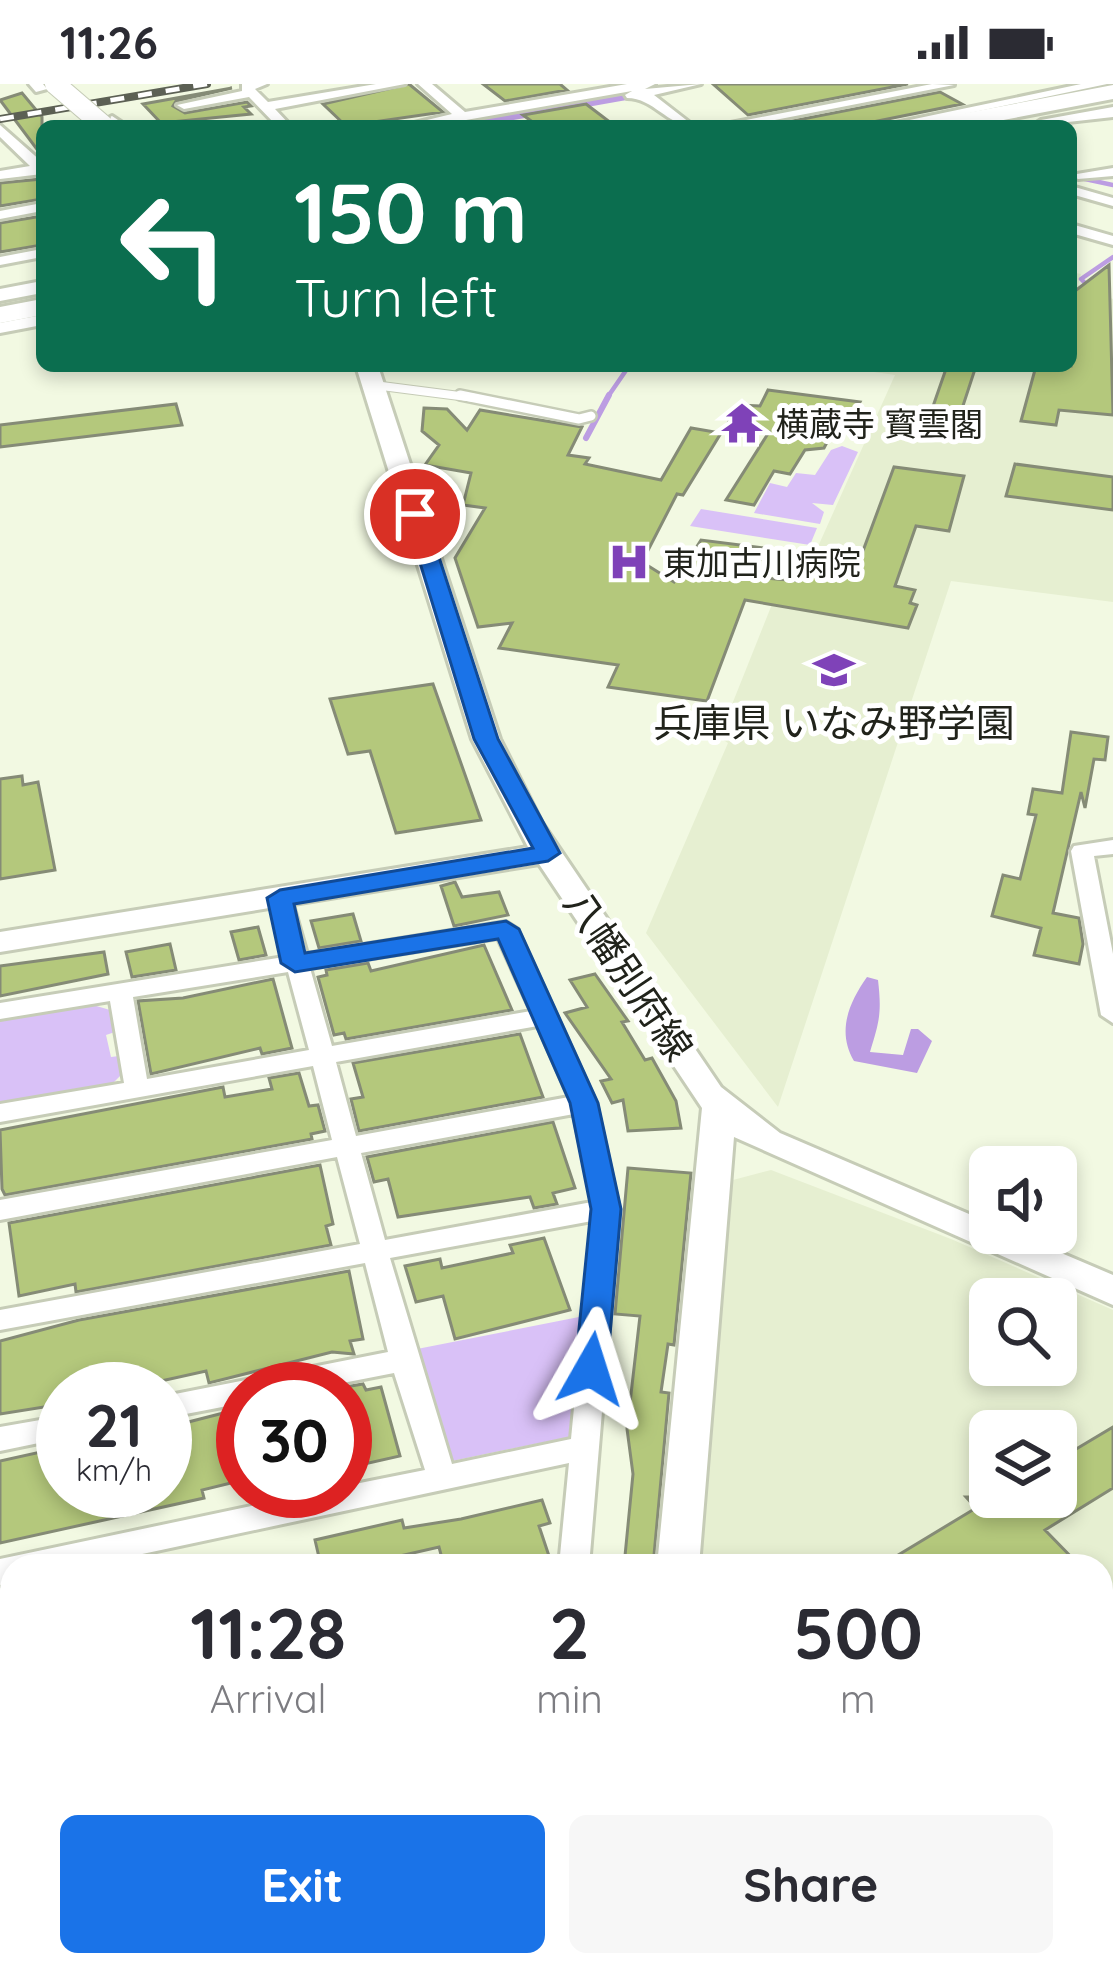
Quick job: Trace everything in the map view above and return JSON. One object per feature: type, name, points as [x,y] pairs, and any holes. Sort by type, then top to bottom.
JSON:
[{"type":"highway","points":[[961,120],[1105,87]]},
{"type":"highway","points":[[1016,120],[1113,101]]},
{"type":"highway","points":[[0,300],[36,292]]},
{"type":"highway","points":[[0,316],[36,309]]},
{"type":"main road","points":[[44,86],[105,120]]},
{"type":"main road","points":[[1072,120],[1113,112]]},
{"type":"main road","name":"八幡別府線","points":[[370,375],[486,739],[548,853],[719,1106],[768,1142],[1113,1291]]},
{"type":"main road","points":[[0,943],[548,853]]},
{"type":"main road","points":[[679,1554],[719,1106]]},
{"type":"street","points":[[264,107],[399,84]]},
{"type":"street","points":[[424,84],[463,120]]},
{"type":"street","points":[[480,120],[639,87],[694,84]]},
{"type":"street","points":[[827,84],[881,120]]},
{"type":"street","points":[[755,120],[948,85]]},
{"type":"street","points":[[639,87],[680,120]]},
{"type":"street","points":[[923,120],[1105,87]]},
{"type":"street","points":[[184,105],[209,103],[256,88],[264,107],[278,120]]},
{"type":"street","points":[[0,129],[36,163]]},
{"type":"street","points":[[0,153],[23,149]]},
{"type":"street","points":[[1089,160],[1107,172]]},
{"type":"street","points":[[0,175],[36,170]]},
{"type":"street","points":[[1077,181],[1107,172]]},
{"type":"street","points":[[1077,183],[1113,202]]},
{"type":"street","points":[[0,206],[36,199]]},
{"type":"street","points":[[0,215],[36,208]]},
{"type":"street","points":[[1077,230],[1113,241]]},
{"type":"street","points":[[0,261],[36,255]]},
{"type":"street","points":[[0,328],[36,321]]},
{"type":"street","points":[[1112,1001],[1104,921],[1082,851],[1113,850]]},
{"type":"street","points":[[280,898],[345,1149],[442,1478]]},
{"type":"street","points":[[0,1011],[506,929],[584,1103],[606,1209],[575,1554]]},
{"type":"street","points":[[121,992],[137,1089]]},
{"type":"street","points":[[0,1113],[545,1017]]},
{"type":"street","points":[[0,1210],[584,1103]]},
{"type":"street","points":[[0,1320],[606,1209]]},
{"type":"street","points":[[372,1366],[404,1360]]},
{"type":"street","points":[[0,1439],[36,1432]]},
{"type":"street","points":[[83,1554],[583,1448]]},
{"type":"lane","points":[[370,375],[579,418],[591,416]]},
{"type":"shaded area","name":"兵庫県 いなみ野学園","points":[[1077,273],[1081,274],[1078,285],[1113,299],[1113,602],[951,581],[778,1107],[646,933],[728,743],[719,737],[794,549],[816,551],[895,375],[874,372],[1077,372]]},
{"type":"shaded area","points":[[842,446],[858,452],[833,505],[812,503],[824,512],[820,524],[754,513],[770,483],[787,487],[796,473],[815,475],[831,450]]},
{"type":"shaded area","points":[[701,509],[817,528],[810,545],[690,526]]},
{"type":"shaded area","points":[[867,977],[878,980],[880,1001],[870,1052],[903,1055],[911,1029],[918,1029],[932,1041],[917,1073],[854,1061],[846,1039],[847,1018]]},
{"type":"shaded area","points":[[93,1005],[110,1010],[115,1032],[106,1035],[111,1057],[119,1056],[122,1074],[113,1083],[0,1102],[0,1020]]},
{"type":"shaded area","points":[[771,1170],[951,1239],[969,1247],[969,1254],[985,1254],[1040,1278],[969,1278],[969,1386],[1077,1386],[1077,1294],[1113,1310],[1113,1554],[700,1554],[717,1282],[733,1180]]},
{"type":"shaded area","points":[[579,1317],[569,1437],[452,1461],[417,1349]]},
{"type":"building","points":[[409,84],[443,112],[388,120],[340,120],[323,104]]},
{"type":"building","points":[[483,84],[560,84],[567,90],[505,101]]},
{"type":"building","points":[[713,84],[908,84],[748,115]]},
{"type":"building","points":[[232,88],[176,101],[173,106],[185,113],[247,102],[251,106],[244,107],[251,114],[158,120],[143,104]]},
{"type":"building","points":[[940,92],[962,104],[883,120],[798,120]]},
{"type":"building","points":[[22,93],[42,117],[36,120],[36,148],[0,100]]},
{"type":"building","points":[[586,104],[607,120],[530,120],[523,115]]},
{"type":"building","points":[[36,180],[36,200],[0,206],[0,183]]},
{"type":"building","points":[[36,217],[36,246],[0,252],[0,223]]},
{"type":"building","points":[[1109,265],[1113,415],[1059,410],[1056,425],[1021,421],[1034,372],[1077,372],[1077,289]]},
{"type":"building","points":[[945,372],[974,372],[959,418],[930,415]]},
{"type":"building","points":[[768,390],[860,402],[846,427],[836,425],[824,448],[805,450],[790,474],[774,471],[754,505],[726,500],[769,432],[726,426],[740,405],[760,406]]},
{"type":"building","points":[[176,404],[182,425],[0,447],[0,425]]},
{"type":"building","points":[[424,408],[447,409],[467,430],[480,410],[582,427],[568,455],[589,458],[585,464],[661,480],[691,428],[721,433],[683,495],[677,494],[642,562],[674,582],[701,540],[764,548],[754,577],[799,581],[808,560],[857,567],[894,467],[964,476],[949,531],[916,526],[895,586],[915,590],[910,603],[917,605],[908,628],[745,600],[707,701],[608,687],[618,665],[499,648],[512,623],[478,627],[455,558],[485,508],[463,505],[471,473],[425,465],[439,445],[422,431]]},
{"type":"building","points":[[1015,464],[1113,477],[1113,510],[1006,496]]},
{"type":"building","points":[[433,684],[481,820],[396,833],[370,751],[348,754],[330,699]]},
{"type":"building","points":[[1071,732],[1108,737],[1105,760],[1094,759],[1085,808],[1081,792],[1053,913],[1079,918],[1083,944],[1079,964],[1034,955],[1041,928],[992,916],[1003,875],[1020,879],[1036,815],[1028,814],[1033,789],[1062,793]]},
{"type":"building","points":[[22,776],[23,785],[38,782],[55,870],[0,879],[0,779]]},
{"type":"building","points":[[455,882],[462,897],[499,892],[508,915],[454,926],[441,886]]},
{"type":"building","points":[[353,914],[361,941],[319,948],[311,921]]},
{"type":"building","points":[[258,927],[266,955],[239,960],[231,932]]},
{"type":"building","points":[[170,944],[176,970],[132,977],[126,952]]},
{"type":"building","points":[[484,945],[512,1010],[346,1039],[344,1033],[334,1035],[318,977],[327,975],[326,970],[368,963],[371,971]]},
{"type":"building","points":[[104,952],[108,974],[0,996],[0,966]]},
{"type":"building","points":[[595,974],[628,1021],[622,1022],[645,1060],[652,1058],[676,1101],[681,1128],[628,1131],[623,1100],[612,1103],[601,1081],[611,1079],[565,1013],[587,1007],[570,980]]},
{"type":"building","points":[[273,979],[292,1048],[262,1054],[260,1048],[151,1074],[138,1001],[183,998]]},
{"type":"building","points":[[520,1034],[543,1097],[359,1131],[351,1099],[363,1097],[353,1063]]},
{"type":"building","points":[[299,1073],[309,1106],[318,1105],[325,1131],[311,1134],[312,1139],[5,1195],[2,1189],[0,1130],[223,1087],[225,1097],[272,1089],[269,1078]]},
{"type":"building","points":[[553,1122],[575,1188],[553,1193],[557,1204],[534,1208],[530,1197],[398,1217],[388,1179],[374,1182],[367,1157]]},
{"type":"building","points":[[320,1165],[333,1224],[326,1226],[331,1245],[76,1292],[75,1284],[19,1296],[9,1223]]},
{"type":"building","points":[[628,1168],[691,1173],[674,1345],[668,1344],[661,1392],[669,1393],[654,1554],[625,1554],[633,1474],[627,1429],[640,1316],[615,1314]]},
{"type":"building","points":[[544,1238],[570,1310],[455,1339],[443,1296],[416,1302],[405,1266],[440,1259],[442,1268],[513,1253],[510,1245]]},
{"type":"building","points":[[349,1271],[363,1339],[350,1341],[354,1354],[332,1352],[292,1362],[216,1362],[216,1381],[209,1383],[206,1371],[192,1374],[192,1362],[36,1362],[36,1408],[0,1414],[0,1341],[79,1320]]},
{"type":"building","points":[[381,1387],[400,1456],[372,1462],[372,1389]]},
{"type":"building","points":[[216,1415],[216,1487],[202,1490],[204,1498],[192,1501],[192,1421]]},
{"type":"building","points":[[1113,1427],[1113,1488],[1077,1510],[1077,1448]]},
{"type":"building","points":[[36,1453],[36,1518],[113,1518],[0,1543],[0,1461]]},
{"type":"building","points":[[542,1500],[550,1523],[539,1526],[548,1554],[441,1554],[439,1547],[408,1554],[318,1554],[315,1540],[402,1520],[404,1528]]},
{"type":"building","points":[[969,1512],[969,1518],[1064,1518],[1045,1530],[1068,1554],[900,1554]]},
{"type":"waterway","points":[[468,120],[629,92]]},
{"type":"waterway","points":[[1077,177],[1113,185]]},
{"type":"waterway","points":[[1089,287],[1081,279],[1113,257]]},
{"type":"waterway","points":[[609,395],[625,372]]},
{"type":"waterway","points":[[586,438],[609,395]]},
{"type":"railway","points":[[0,119],[207,84]]},
{"type":"place","name":"横蔵寺 寳雲閣","points":[[742,423]]},
{"type":"place","name":"東加古川病院","points":[[629,562]]},
{"type":"place","name":"兵庫県 いなみ野学園","points":[[834,670]]},
{"type":"route","points":[[415,514],[486,739],[527,823],[548,853],[280,898],[295,963],[506,929],[584,1103],[606,1209],[591,1369]]}]
